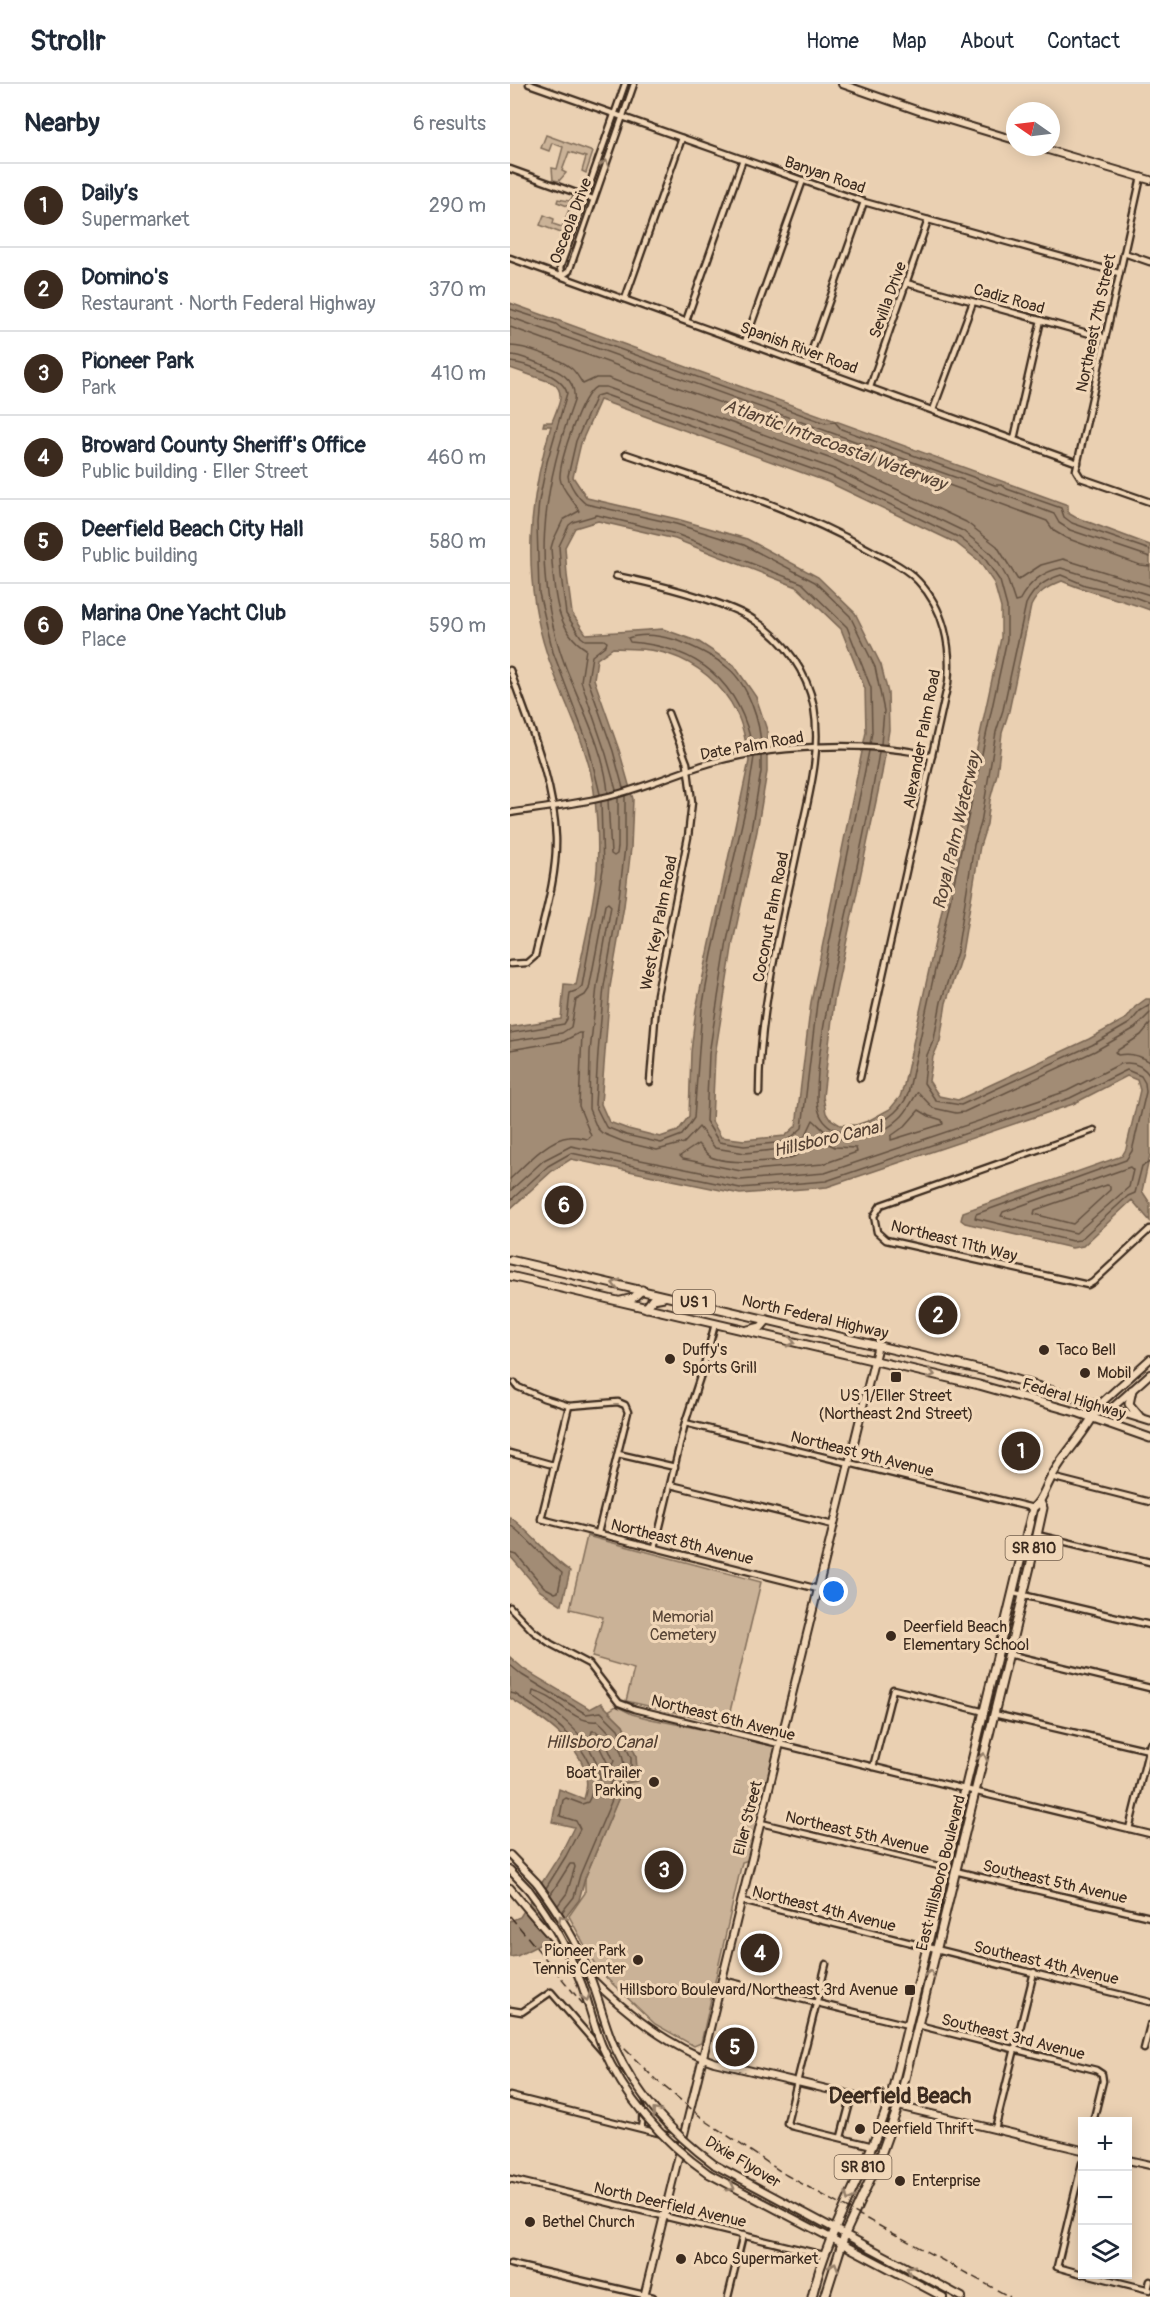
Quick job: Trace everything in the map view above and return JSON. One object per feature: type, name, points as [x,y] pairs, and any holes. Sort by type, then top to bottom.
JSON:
[{"type":"main road","points":[[842,84],[919,111],[1006,137]]},
{"type":"main road","points":[[1060,153],[1150,180]]},
{"type":"main road","name":"North Federal Highway","points":[[510,1260],[994,1373],[1112,1408]]},
{"type":"main road","name":"North Federal Highway","points":[[510,1276],[989,1388]]},
{"type":"main road","points":[[619,1301],[633,1298],[642,1290]]},
{"type":"main road","points":[[646,1308],[653,1299],[670,1296]]},
{"type":"main road","points":[[746,1331],[761,1328],[768,1320]]},
{"type":"main road","name":"Eller Street","points":[[645,2296],[878,1346]]},
{"type":"main road","name":"East Hillsboro Boulevard","points":[[831,2237],[873,2146],[888,2104],[1033,1508],[1040,1502],[1051,1477],[1093,1418],[1099,1405],[1150,1359]]},
{"type":"main road","name":"East Hillsboro Boulevard","points":[[1093,1418],[1112,1408],[1150,1374]]},
{"type":"main road","name":"Federal Highway","points":[[989,1388],[1093,1418],[1150,1438]]},
{"type":"main road","points":[[1132,1390],[1129,1404],[1140,1418]]},
{"type":"main road","name":"Federal Highway","points":[[1112,1408],[1150,1421]]},
{"type":"main road","name":"East Hillsboro Boulevard","points":[[842,2243],[879,2160],[898,2107],[1023,1595],[1043,1508],[1040,1502]]},
{"type":"main road","points":[[992,1681],[999,1694]]},
{"type":"main road","name":"Dixie Flyover","points":[[510,1855],[537,1883],[564,1921],[590,1974],[608,2031],[635,2084],[665,2123],[694,2150],[715,2165],[962,2297]]},
{"type":"main road","name":"Dixie Flyover","points":[[510,1870],[529,1890],[549,1918],[568,1952],[583,1987],[601,2043],[624,2086],[660,2133],[688,2159],[709,2174],[943,2297]]},
{"type":"main road","points":[[510,1888],[555,1941],[604,1989],[657,2034],[678,2047],[702,2058],[796,2082],[1078,2149]]},
{"type":"main road","points":[[1132,2161],[1150,2165]]},
{"type":"main road","name":"SR 810","points":[[812,2297],[831,2237]]},
{"type":"main road","name":"SR 810","points":[[825,2297],[842,2243]]},
{"type":"street","name":"Banyan Road","points":[[529,84],[864,202],[1119,273]]},
{"type":"street","name":"Osceola Drive","points":[[625,84],[560,268],[562,276],[569,271],[634,84]]},
{"type":"street","points":[[626,299],[682,138]]},
{"type":"street","points":[[686,321],[743,159]]},
{"type":"street","points":[[510,169],[594,199]]},
{"type":"street","name":"Northeast 7th Street","points":[[1140,177],[1077,474],[1082,478],[1150,501]]},
{"type":"street","points":[[746,342],[803,180]]},
{"type":"street","points":[[807,364],[864,202]]},
{"type":"street","name":"Sevilla Drive","points":[[870,387],[928,220]]},
{"type":"street","points":[[1124,253],[1150,262]]},
{"type":"street","name":"Spanish River Road","points":[[510,258],[1078,463]]},
{"type":"street","name":"Cadiz Road","points":[[906,283],[1105,338]]},
{"type":"street","points":[[933,410],[973,302]]},
{"type":"street","points":[[1014,439],[1041,320]]},
{"type":"street","name":"Alexander Palm Road","points":[[626,454],[799,516],[855,542],[917,580],[932,599],[942,622],[949,658],[948,683],[860,1078]]},
{"type":"street","name":"Coconut Palm Road","points":[[616,576],[665,586],[741,611],[768,631],[785,648],[806,677],[814,706],[816,756],[766,1005],[759,1093]]},
{"type":"street","points":[[510,670],[542,760],[556,836],[554,871],[533,960],[527,963],[510,964]]},
{"type":"street","name":"West Key Palm Road","points":[[650,1082],[657,994],[691,819],[688,770],[679,738],[668,713]]},
{"type":"street","name":"Date Palm Road","points":[[510,813],[612,796],[688,770],[740,756],[773,751],[816,747],[857,748],[932,756]]},
{"type":"street","name":"Northeast 11th Way","points":[[1094,1130],[881,1205],[874,1216],[877,1233],[886,1240],[1088,1285],[1150,1229]]},
{"type":"street","points":[[655,1547],[685,1424],[715,1324]]},
{"type":"street","points":[[515,1383],[518,1387],[543,1398],[569,1406],[618,1402],[625,1405],[628,1412],[598,1533]]},
{"type":"street","points":[[510,1453],[553,1465],[569,1406]]},
{"type":"street","name":"Northeast 9th Avenue","points":[[685,1424],[1033,1508]]},
{"type":"street","points":[[618,1454],[675,1467]]},
{"type":"street","name":"Northeast 8th Avenue","points":[[553,1465],[541,1519],[818,1588]]},
{"type":"street","points":[[1051,1477],[1150,1502]]},
{"type":"street","points":[[671,1485],[833,1525]]},
{"type":"street","points":[[1037,1535],[1150,1562]]},
{"type":"street","points":[[1014,1593],[1150,1625]]},
{"type":"street","name":"Northeast 6th Avenue","points":[[510,1607],[533,1631],[551,1644],[589,1664],[619,1703],[680,1721],[1150,1834]]},
{"type":"street","points":[[1008,1654],[1150,1688]]},
{"type":"street","points":[[873,1767],[893,1689],[985,1712]]},
{"type":"street","points":[[994,1714],[1149,1750]]},
{"type":"street","points":[[1129,1829],[1150,1743]]},
{"type":"street","name":"Northeast 5th Avenue","points":[[761,1823],[947,1868]]},
{"type":"street","name":"Southeast 5th Avenue","points":[[956,1870],[1150,1917]]},
{"type":"street","name":"Northeast 4th Avenue","points":[[742,1901],[936,1949]]},
{"type":"street","name":"Southeast 4th Avenue","points":[[936,1949],[1150,2001]]},
{"type":"street","points":[[826,1964],[787,2123],[791,2126],[873,2146]]},
{"type":"street","points":[[995,2129],[1034,1972]]},
{"type":"street","points":[[722,1980],[908,2025]]},
{"type":"street","points":[[510,2010],[522,2012],[548,1992],[554,1993],[634,2093],[643,2108],[644,2117],[641,2128]]},
{"type":"street","name":"Southeast 3rd Avenue","points":[[918,2025],[1096,2070],[1102,2074],[1103,2081],[1094,2117]]},
{"type":"street","points":[[1144,2049],[1150,2025]]},
{"type":"street","points":[[840,2137],[852,2095]]},
{"type":"street","points":[[510,2096],[682,2139]]},
{"type":"street","points":[[1078,2272],[1057,2267],[1081,2171]]},
{"type":"street","name":"North Deerfield Avenue","points":[[510,2180],[824,2255]]},
{"type":"street","points":[[728,2297],[743,2235]]},
{"type":"street","points":[[510,2264],[653,2297]]},
{"type":"street","points":[[1104,2279],[1149,2290],[1150,2281]]},
{"type":"green space","points":[[546,135],[593,152],[586,173],[582,171],[586,157],[569,152],[562,171],[566,173],[559,181],[553,180],[552,168],[557,169],[563,147],[552,143],[549,151],[541,148]]},
{"type":"green space","points":[[575,195],[580,203],[569,236],[540,225],[544,215],[554,219],[553,224],[562,227],[570,207],[557,202],[558,199],[569,201]]},
{"type":"green space","name":"Memorial Cemetery","points":[[587,1536],[761,1582],[727,1724],[626,1701],[634,1669],[592,1657],[603,1617],[570,1609]]},
{"type":"green space","points":[[616,1706],[632,1714],[651,1719],[780,1745],[752,1859],[742,1862],[701,2043],[694,2046],[655,2024],[598,1970],[569,1916],[585,1893],[585,1878],[636,1756],[623,1725],[608,1711]]},
{"type":"water","name":"Atlantic Intracoastal Waterway","points":[[510,303],[1068,505],[1068,513],[1075,517],[1150,545],[1150,610],[1062,581],[1044,590],[1031,606],[1009,711],[1002,733],[997,774],[980,846],[962,953],[946,1003],[940,1041],[933,1057],[929,1081],[939,1096],[958,1100],[1089,1039],[1127,1018],[1135,1007],[1146,999],[1150,999],[1150,1155],[1142,1191],[1150,1203],[1150,1221],[1132,1200],[1083,1246],[1072,1248],[965,1223],[961,1220],[963,1212],[1122,1156],[1126,1149],[1140,1090],[1137,1080],[1127,1076],[1073,1104],[827,1187],[740,1194],[571,1159],[552,1171],[510,1209],[510,1027],[561,1019],[564,984],[576,985],[593,898],[598,849],[591,773],[547,654],[539,625],[531,568],[531,540],[537,483],[551,426],[543,426],[544,422],[552,422],[560,396],[553,383],[510,368]],"holes":[[[600,400],[828,482],[956,543],[979,561],[994,583],[1001,608],[1001,638],[904,1085],[900,1097],[890,1109],[868,1121],[856,1125],[840,1125],[829,1118],[823,1097],[834,1001],[889,730],[888,693],[881,665],[855,613],[818,577],[747,539],[677,519],[587,498],[573,477],[581,443]],[[598,521],[675,539],[797,587],[841,629],[865,689],[866,732],[811,1002],[796,1126],[785,1136],[744,1140],[721,1137],[712,1121],[715,1055],[733,942],[767,772],[767,730],[756,697],[734,665],[699,642],[663,629],[586,634],[572,613],[567,575],[565,547],[575,528]],[[613,648],[648,650],[679,658],[699,669],[731,702],[743,730],[749,761],[696,1009],[691,1052],[689,1116],[678,1131],[660,1137],[609,1122],[601,1104],[610,987],[624,906],[631,848],[633,799],[619,750],[594,679],[597,659]]]},
{"type":"water","points":[[510,1517],[570,1571],[562,1605],[540,1591],[510,1556]]},
{"type":"water","name":"Hillsboro Canal","points":[[510,1657],[525,1670],[590,1709],[601,1703],[623,1725],[636,1756],[638,1781],[625,1783],[585,1878],[579,1900],[547,1941],[517,1956],[510,1957],[510,1921],[520,1917],[561,1853],[574,1827],[552,1822],[559,1789],[584,1799],[587,1783],[584,1767],[565,1739],[552,1727],[510,1698]]},
{"type":"railway","points":[[510,1916],[597,2021],[655,2079],[706,2121],[786,2175],[1010,2297]]},
{"type":"place","name":"Marina One Yacht Club","points":[[564,1205]]},
{"type":"place","name":"Domino's","points":[[938,1315]]},
{"type":"place","name":"Taco Bell","points":[[1044,1350]]},
{"type":"place","name":"Duffy's Sports Grill","points":[[670,1359]]},
{"type":"place","name":"Mobil","points":[[1085,1373]]},
{"type":"place","name":"US 1/Eller Street (Northeast 2nd Street)","points":[[896,1377]]},
{"type":"place","name":"Daily’s","points":[[1021,1451]]},
{"type":"place","name":"Deerfield Beach Elementary School","points":[[891,1636]]},
{"type":"place","name":"Boat Trailer Parking","points":[[654,1782]]},
{"type":"place","name":"Pioneer Park","points":[[664,1870]]},
{"type":"place","name":"Broward County Sheriff's Office","points":[[760,1953]]},
{"type":"place","name":"Pioneer Park Tennis Center","points":[[638,1960]]},
{"type":"place","name":"Hillsboro Boulevard/Northeast 3rd Avenue","points":[[910,1990]]},
{"type":"place","name":"Deerfield Beach City Hall","points":[[735,2047]]},
{"type":"place","name":"Deerfield Thrift","points":[[860,2129]]},
{"type":"place","name":"Enterprise","points":[[900,2181]]},
{"type":"place","name":"Bethel Church","points":[[530,2222]]},
{"type":"place","name":"Abco Supermarket","points":[[681,2259]]},
{"type":"district","name":"Deerfield Beach","points":[[900,2096]]},
{"type":"water label","name":"Royal Palm Waterway","points":[[957,831]]}]
